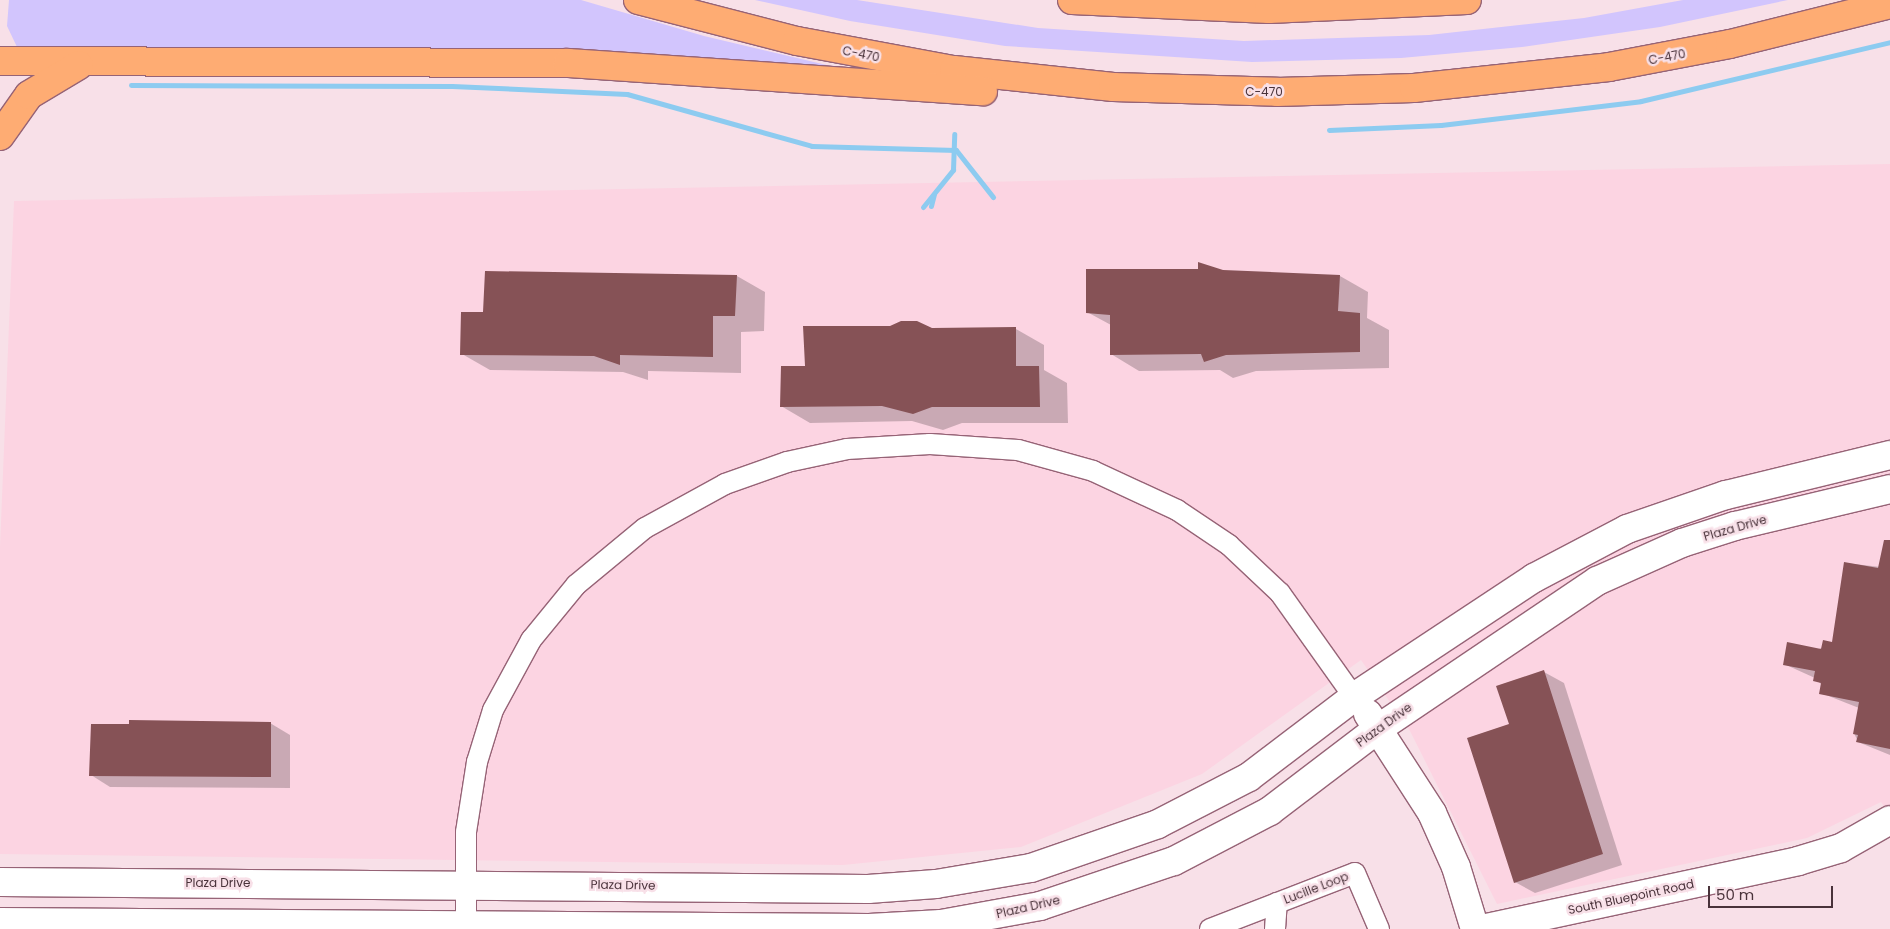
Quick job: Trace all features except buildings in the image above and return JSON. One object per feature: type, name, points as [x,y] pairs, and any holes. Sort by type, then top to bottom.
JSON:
[{"type":"highway","name":"C-470","points":[[638,0],[797,41],[933,67],[1186,91],[1372,90],[1504,80],[1712,48],[1890,4]]},
{"type":"highway","points":[[1072,0],[1278,9],[1467,0]]},
{"type":"highway","points":[[0,61],[616,65],[1127,102],[1186,91]]},
{"type":"highway","points":[[0,136],[14,111],[34,90],[88,62]]},
{"type":"street","points":[[466,926],[469,806],[484,738],[506,683],[554,610],[597,564],[673,510],[725,484],[818,454],[885,444],[976,446],[1018,450],[1093,471],[1177,510],[1230,545],[1280,593],[1378,728],[1440,830],[1475,929]]},
{"type":"street","name":"Plaza Drive","points":[[0,882],[466,884],[868,889],[936,884],[1030,868],[1109,843],[1204,802],[1249,777],[1354,697],[1534,578],[1627,529],[1726,495],[1890,455]]},
{"type":"street","name":"Plaza Drive","points":[[0,922],[869,928],[941,924],[1040,906],[1122,881],[1222,838],[1270,811],[1378,728],[1551,608],[1620,570],[1735,526],[1890,489]]},
{"type":"street","name":"South Bluepoint Road","points":[[1482,929],[1798,861],[1886,832]]},
{"type":"street","name":"Lucille Loop","points":[[1210,929],[1355,873],[1379,929]]},
{"type":"street","name":"Lucille Loop","points":[[1275,929],[1277,903]]},
{"type":"shaded area","points":[[9,0],[581,0],[704,36],[835,67],[834,70],[599,52],[17,47],[7,26]]},
{"type":"shaded area","points":[[755,0],[857,0],[1038,28],[1244,41],[1429,35],[1584,18],[1683,0],[1788,0],[1660,27],[1522,47],[1401,58],[1252,62],[1005,46],[850,21]]},
{"type":"shaded area","points":[[1890,164],[1890,815],[1881,802],[1807,838],[1497,904],[1410,731],[1361,660],[1202,774],[1021,847],[843,865],[0,854],[0,547],[14,201]]},
{"type":"waterway","points":[[1329,130],[1441,125],[1641,101],[1890,42]]},
{"type":"waterway","points":[[131,85],[452,86],[627,94],[812,146],[956,150],[993,197]]},
{"type":"waterway","points":[[923,207],[953,170],[954,134]]},
{"type":"waterway","points":[[931,206],[934,194]]}]
